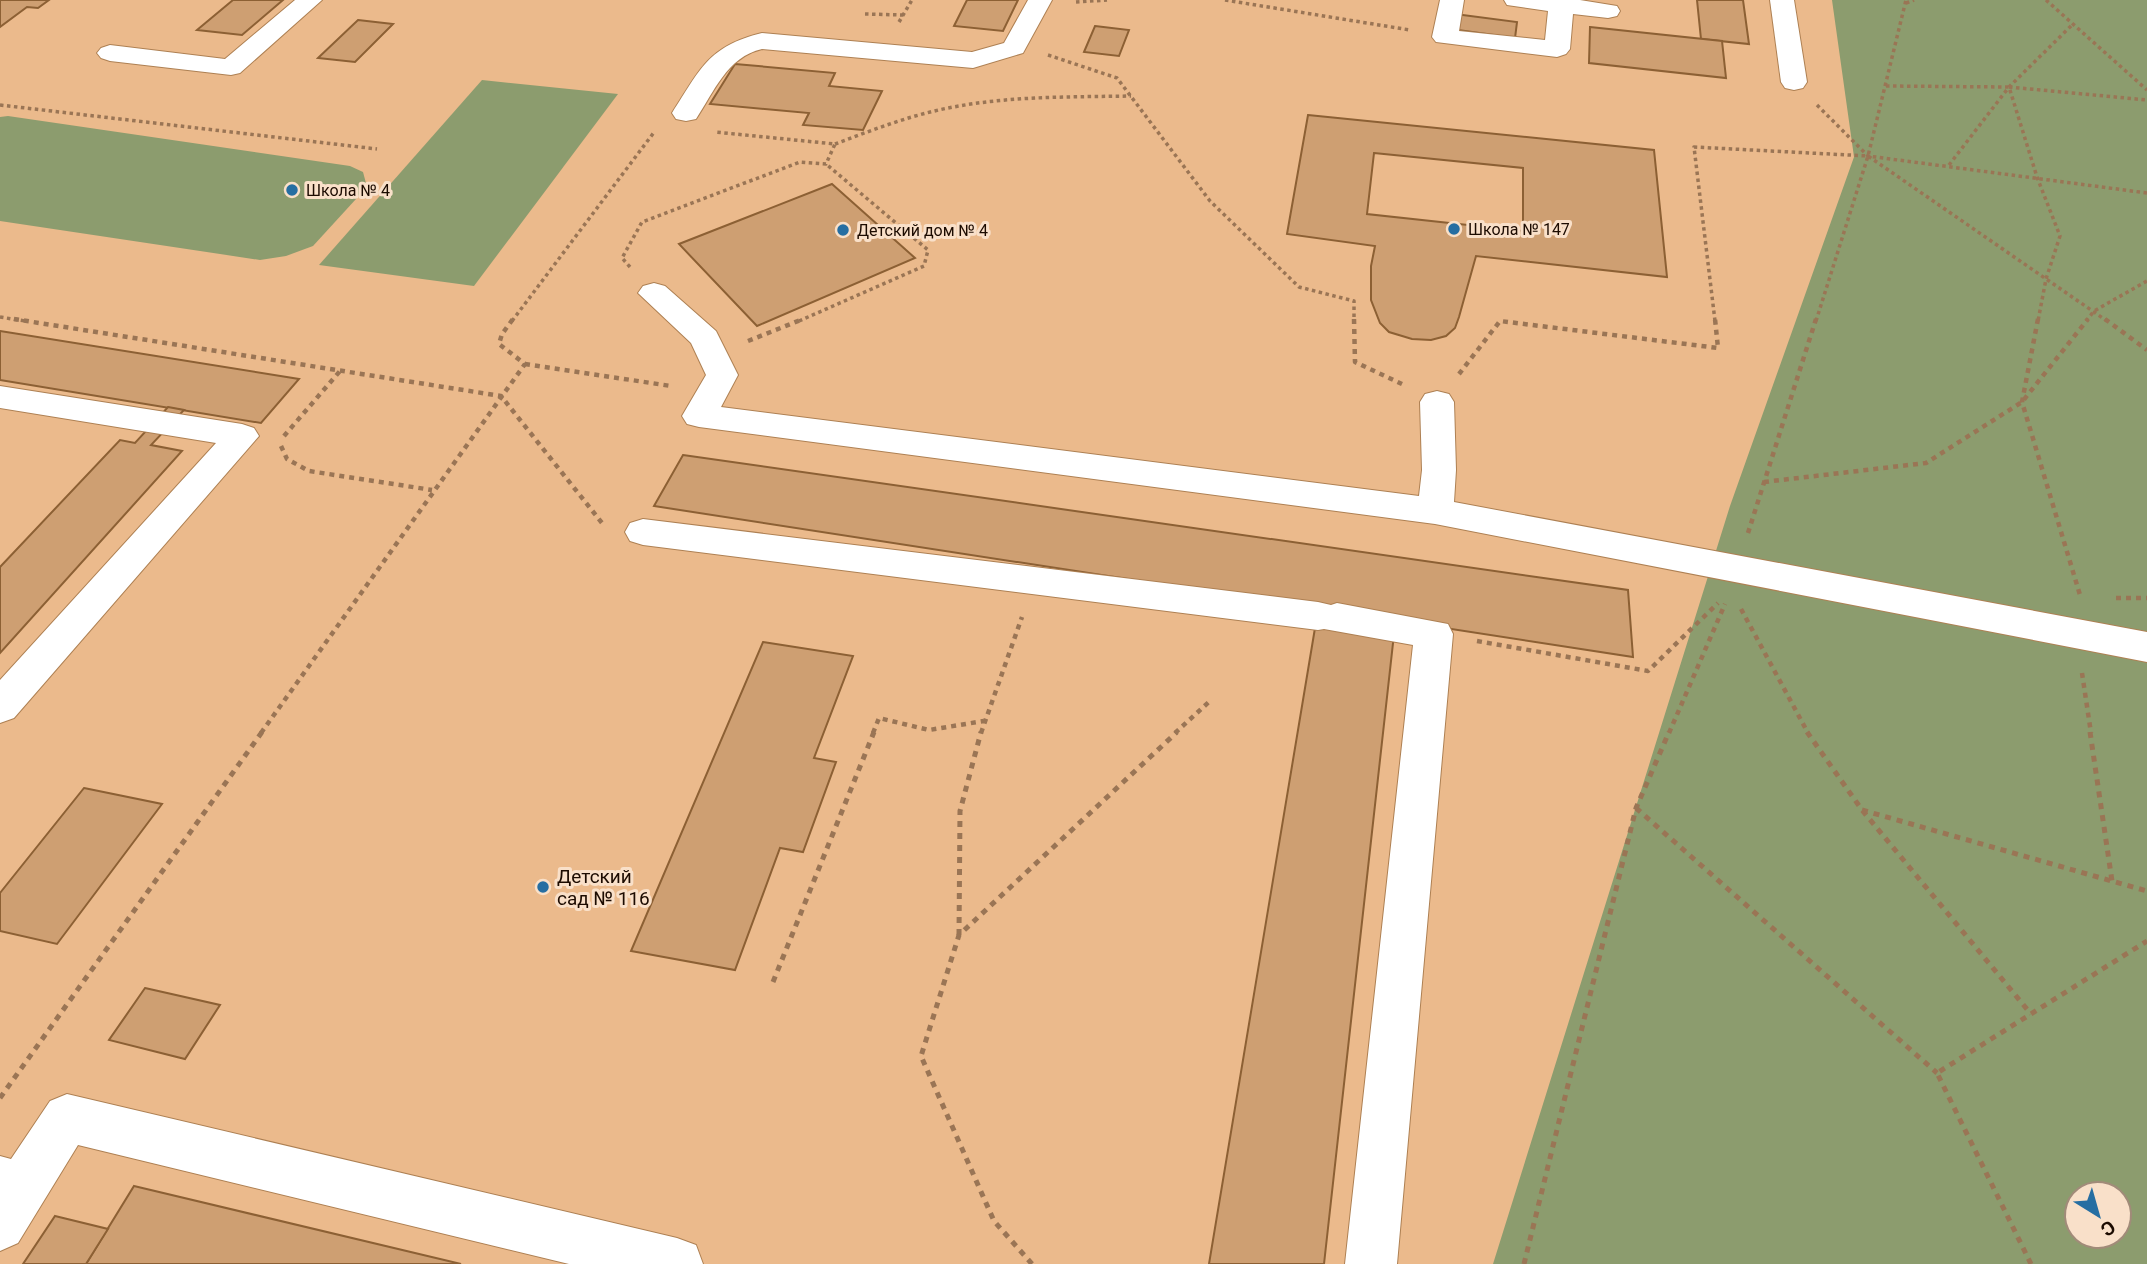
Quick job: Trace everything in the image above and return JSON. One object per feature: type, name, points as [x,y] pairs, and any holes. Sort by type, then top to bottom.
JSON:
[{"type":"lane","points":[[110,53],[231,66],[310,0]]},
{"type":"lane","points":[[686,113],[726,54],[746,43],[762,41],[973,60],[1014,48],[1040,0]]},
{"type":"lane","points":[[1452,0],[1445,37],[1557,49],[1561,5]]},
{"type":"lane","points":[[1516,0],[1608,11]]},
{"type":"lane","points":[[1782,0],[1794,82]]},
{"type":"lane","points":[[654,293],[705,338],[722,376],[699,416],[1435,511],[2147,647]]},
{"type":"lane","points":[[0,397],[242,436],[0,707]]},
{"type":"lane","points":[[1435,511],[1439,470],[1437,402]]},
{"type":"lane","points":[[625,531],[1328,617],[1434,634],[1371,1264]]},
{"type":"lane","points":[[7,1198],[67,1118],[677,1264]]},
{"type":"path","points":[[894,30],[912,0]]},
{"type":"path","points":[[1224,0],[1445,37]]},
{"type":"path","points":[[1746,540],[1868,156],[1906,1],[1914,0]]},
{"type":"path","points":[[2046,0],[2147,90]]},
{"type":"path","points":[[852,14],[903,15]]},
{"type":"path","points":[[1948,166],[2010,87],[2073,24]]},
{"type":"path","points":[[1014,48],[1030,49],[1116,78],[1210,201],[1300,287],[1354,301],[1355,362],[1437,402],[1500,321],[1718,348],[1694,147],[1868,156],[2147,193]]},
{"type":"path","points":[[1794,82],[1868,156],[2147,350]]},
{"type":"path","points":[[1886,86],[2010,87],[2147,100]]},
{"type":"path","points":[[2010,87],[2037,177],[2060,236],[2046,279],[2022,401],[2081,599],[2076,633],[2112,881]]},
{"type":"path","points":[[713,132],[835,144],[886,125],[960,106],[1049,98],[1130,96]]},
{"type":"path","points":[[0,105],[377,149]]},
{"type":"path","points":[[658,127],[502,334],[499,344],[525,364],[712,393]]},
{"type":"path","points":[[826,164],[835,144]]},
{"type":"path","points":[[654,293],[622,258],[642,222],[800,162],[826,164],[928,250],[924,267],[753,341],[705,338]]},
{"type":"path","points":[[1764,482],[1926,463],[2022,401],[2094,311],[2147,281]]},
{"type":"path","points":[[0,317],[501,396],[625,531]]},
{"type":"path","points":[[0,1098],[432,490],[525,364]]},
{"type":"path","points":[[341,370],[279,442],[287,459],[309,471],[432,490]]},
{"type":"path","points":[[1434,634],[1648,671],[1724,601],[1636,808],[1524,1264]]},
{"type":"path","points":[[1737,602],[1801,723],[1862,810],[2031,1014]]},
{"type":"path","points":[[1024,613],[984,720],[960,811],[959,935],[921,1056],[994,1221],[1032,1264]]},
{"type":"path","points":[[959,935],[1212,700]]},
{"type":"path","points":[[773,982],[879,718],[929,730],[984,720]]},
{"type":"path","points":[[1636,808],[1937,1073],[2031,1264]]},
{"type":"path","points":[[1862,810],[2147,891]]},
{"type":"path","points":[[1937,1073],[2147,942]]},
{"type":"green space","points":[[1832,0],[2147,0],[2147,1264],[1493,1264],[1730,506],[1854,157]]},
{"type":"green space","points":[[482,80],[618,94],[474,286],[319,265]]},
{"type":"green space","points":[[0,117],[350,166],[363,172],[367,187],[313,246],[286,256],[260,260],[0,221]]},
{"type":"building","points":[[0,0],[49,0],[38,8],[27,7],[0,27]]},
{"type":"building","points":[[233,0],[283,0],[242,35],[197,30]]},
{"type":"building","points":[[967,0],[1018,0],[1003,31],[954,26]]},
{"type":"building","points":[[1697,0],[1743,0],[1749,44],[1701,39]]},
{"type":"building","points":[[1455,14],[1517,22],[1515,38],[1451,29]]},
{"type":"building","points":[[358,20],[393,24],[355,62],[318,58]]},
{"type":"building","points":[[1095,26],[1129,30],[1119,56],[1084,52]]},
{"type":"building","points":[[1590,27],[1722,41],[1726,78],[1589,63]]},
{"type":"building","points":[[735,64],[835,73],[829,86],[882,91],[863,130],[803,125],[809,113],[710,104]]},
{"type":"building","points":[[1308,115],[1654,150],[1667,277],[1476,256],[1455,328],[1446,336],[1431,340],[1412,339],[1389,332],[1380,323],[1371,300],[1371,266],[1375,246],[1287,234]],"holes":[[[1374,153],[1523,168],[1523,231],[1367,214]]]},
{"type":"building","points":[[832,184],[915,258],[757,326],[679,244]]},
{"type":"building","points":[[0,331],[299,379],[261,423],[0,380]]},
{"type":"building","points":[[168,407],[184,410],[151,445],[182,451],[0,653],[0,567],[120,440],[135,443]]},
{"type":"building","points":[[683,455],[1628,590],[1633,657],[654,506]]},
{"type":"building","points":[[1316,622],[1394,634],[1324,1264],[1209,1264]]},
{"type":"building","points":[[763,642],[853,656],[814,758],[836,762],[803,852],[780,848],[735,970],[631,951]]},
{"type":"building","points":[[84,788],[162,804],[57,944],[0,931],[0,893]]},
{"type":"building","points":[[145,988],[220,1005],[185,1059],[109,1040]]},
{"type":"building","points":[[134,1186],[461,1264],[86,1264]]},
{"type":"building","points":[[55,1216],[108,1229],[86,1264],[23,1264]]},
{"type":"place","name":"Школа № 4","points":[[292,190]]},
{"type":"place","name":"Школа № 147","points":[[1454,229]]},
{"type":"place","name":"Детский дом № 4","points":[[843,230]]},
{"type":"place","name":"Детский сад № 116","points":[[543,887]]}]
